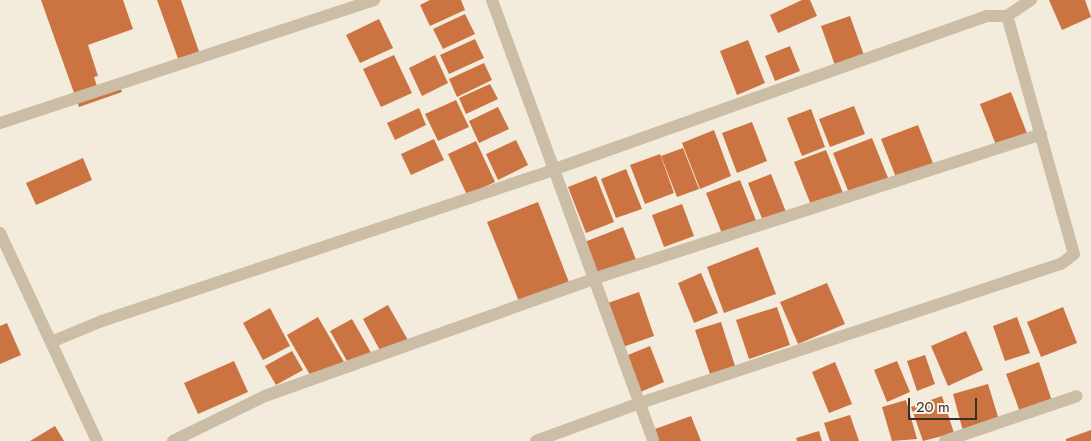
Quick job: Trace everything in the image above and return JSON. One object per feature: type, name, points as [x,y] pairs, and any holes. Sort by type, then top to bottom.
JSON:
[{"type":"street","points":[[0,122],[374,0]]},
{"type":"street","points":[[492,0],[653,441]]},
{"type":"street","points":[[51,342],[102,321],[555,169],[986,16],[1006,16],[1031,0]]},
{"type":"street","points":[[536,441],[640,403],[1062,264],[1074,254],[1006,16]]},
{"type":"street","points":[[173,441],[265,396],[593,279],[1041,134]]},
{"type":"street","points":[[0,233],[97,441]]},
{"type":"street","points":[[945,441],[1077,396]]},
{"type":"building","points":[[41,0],[123,0],[133,29],[88,45],[98,76],[94,77],[98,89],[118,82],[122,92],[79,107]]},
{"type":"building","points":[[157,0],[181,0],[202,60],[181,67]]},
{"type":"building","points":[[430,0],[461,0],[465,10],[430,26],[420,5]]},
{"type":"building","points":[[802,0],[810,0],[817,16],[778,33],[770,15]]},
{"type":"building","points":[[1049,0],[1085,0],[1091,17],[1062,30]]},
{"type":"building","points":[[465,14],[475,34],[443,49],[433,29]]},
{"type":"building","points":[[850,16],[866,61],[837,71],[821,26]]},
{"type":"building","points":[[379,19],[393,48],[360,63],[346,35]]},
{"type":"building","points":[[475,39],[484,58],[449,74],[440,55]]},
{"type":"building","points":[[748,40],[765,83],[737,95],[720,51]]},
{"type":"building","points":[[790,46],[800,71],[775,81],[765,56]]},
{"type":"building","points":[[394,55],[412,93],[381,107],[363,69]]},
{"type":"building","points":[[435,55],[448,83],[422,96],[409,68]]},
{"type":"building","points":[[484,63],[492,80],[457,97],[449,79]]},
{"type":"building","points":[[490,84],[498,99],[466,114],[459,98]]},
{"type":"building","points":[[1011,92],[1030,141],[999,153],[980,104]]},
{"type":"building","points":[[456,100],[469,127],[438,141],[425,114]]},
{"type":"building","points":[[854,106],[865,134],[830,147],[819,119]]},
{"type":"building","points":[[498,107],[509,129],[479,143],[469,121]]},
{"type":"building","points":[[419,108],[426,125],[395,140],[387,123]]},
{"type":"building","points":[[811,109],[825,147],[802,156],[787,118]]},
{"type":"building","points":[[752,122],[767,161],[737,173],[722,133]]},
{"type":"building","points":[[918,125],[934,166],[897,180],[881,139]]},
{"type":"building","points":[[714,130],[731,176],[700,189],[682,143]]},
{"type":"building","points":[[872,138],[888,178],[849,193],[833,153]]},
{"type":"building","points":[[434,139],[444,160],[411,175],[401,154]]},
{"type":"building","points":[[516,140],[528,165],[498,180],[486,154]]},
{"type":"building","points":[[476,141],[495,182],[467,195],[448,154]]},
{"type":"building","points":[[683,148],[699,189],[677,197],[661,156]]},
{"type":"building","points":[[826,150],[843,193],[811,205],[794,162]]},
{"type":"building","points":[[660,154],[674,193],[645,204],[630,165]]},
{"type":"building","points":[[83,158],[92,180],[36,205],[26,183]]},
{"type":"building","points":[[626,169],[642,209],[616,218],[601,179]]},
{"type":"building","points":[[771,174],[786,212],[763,221],[748,183]]},
{"type":"building","points":[[596,176],[614,222],[586,233],[568,187]]},
{"type":"building","points":[[740,180],[757,223],[723,236],[706,193]]},
{"type":"building","points":[[538,202],[570,285],[520,304],[487,222]]},
{"type":"building","points":[[682,204],[694,236],[664,247],[652,215]]},
{"type":"building","points":[[623,227],[639,267],[598,283],[582,243]]},
{"type":"building","points":[[758,247],[776,294],[724,313],[707,267]]},
{"type":"building","points":[[701,273],[718,313],[694,323],[678,283]]},
{"type":"building","points":[[827,283],[845,324],[798,344],[780,302]]},
{"type":"building","points":[[639,292],[654,336],[620,348],[605,304]]},
{"type":"building","points":[[388,305],[409,342],[383,356],[363,319]]},
{"type":"building","points":[[777,307],[790,345],[749,359],[736,320]]},
{"type":"building","points":[[1063,307],[1077,343],[1041,357],[1027,322]]},
{"type":"building","points":[[270,308],[290,346],[263,360],[243,323]]},
{"type":"building","points":[[318,317],[344,362],[313,380],[287,335]]},
{"type":"building","points":[[1017,317],[1030,353],[1005,361],[993,326]]},
{"type":"building","points":[[352,319],[374,358],[352,370],[330,331]]},
{"type":"building","points":[[721,322],[735,366],[710,374],[695,330]]},
{"type":"building","points":[[7,323],[21,355],[0,364],[0,326]]},
{"type":"building","points":[[966,331],[983,370],[948,386],[931,346]]},
{"type":"building","points":[[650,346],[664,382],[638,393],[623,357]]},
{"type":"building","points":[[292,351],[303,370],[276,385],[265,366]]},
{"type":"building","points":[[925,355],[935,384],[917,391],[907,361]]},
{"type":"building","points":[[234,361],[248,392],[198,414],[184,383]]},
{"type":"building","points":[[897,361],[910,392],[887,402],[874,370]]},
{"type":"building","points":[[835,362],[852,404],[829,413],[812,372]]},
{"type":"building","points":[[1039,362],[1052,401],[1020,412],[1006,374]]},
{"type":"building","points":[[988,384],[999,420],[963,431],[953,394]]},
{"type":"building","points":[[942,396],[954,433],[923,441],[911,407]]},
{"type":"building","points":[[906,400],[917,439],[892,441],[882,407]]},
{"type":"building","points":[[850,415],[859,441],[830,441],[824,423]]},
{"type":"building","points":[[691,416],[701,441],[659,441],[655,429]]},
{"type":"building","points":[[55,426],[64,441],[30,441]]},
{"type":"building","points":[[1091,430],[1091,441],[1066,441],[1066,439]]},
{"type":"building","points":[[819,431],[822,441],[797,441],[796,438]]}]
